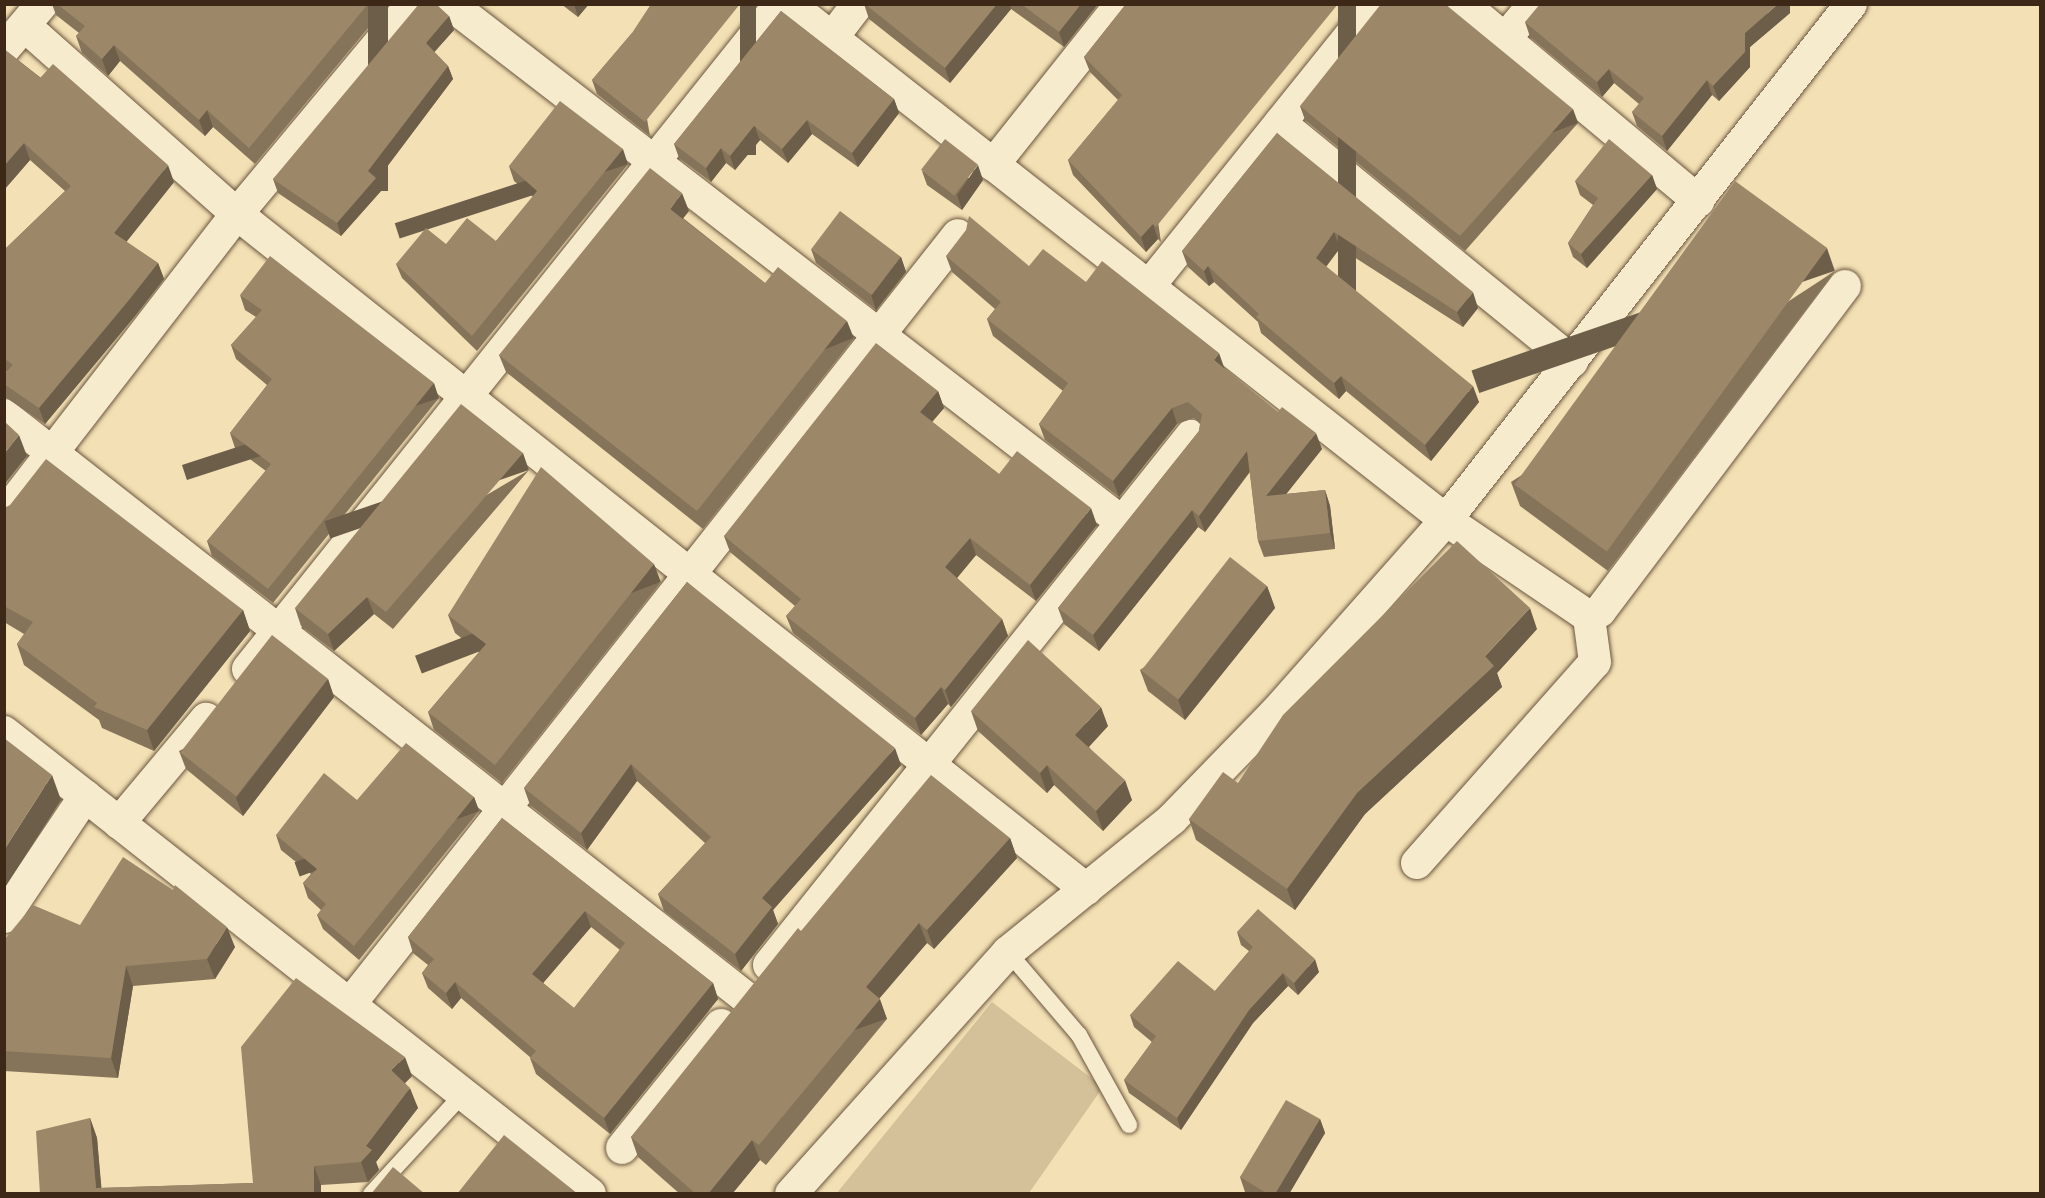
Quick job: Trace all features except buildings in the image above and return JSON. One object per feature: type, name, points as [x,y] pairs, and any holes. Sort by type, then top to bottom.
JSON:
[{"type":"street","points":[[4,515],[237,214],[411,4]]},
{"type":"street","points":[[450,4],[881,333],[1122,522]]},
{"type":"street","points":[[119,823],[279,631],[465,395],[657,161],[780,4]]},
{"type":"street","points":[[789,4],[1446,520],[1588,617],[1595,663],[1417,862]]},
{"type":"street","points":[[832,38],[858,4]]},
{"type":"street","points":[[993,165],[1121,4]]},
{"type":"street","points":[[1149,286],[1376,4]]},
{"type":"street","points":[[1463,4],[1699,201]]},
{"type":"street","points":[[1504,39],[1534,4]]},
{"type":"street","points":[[791,1194],[1008,952],[1172,819],[1446,520],[1699,201],[1851,4]]},
{"type":"street","points":[[23,23],[237,214],[1086,889]]},
{"type":"street","points":[[1280,123],[1572,361]]},
{"type":"street","points":[[350,1004],[958,236]]},
{"type":"street","points":[[1588,617],[1600,611],[1845,286]]},
{"type":"street","points":[[4,415],[744,996]]},
{"type":"street","points":[[622,1148],[1191,436]]},
{"type":"street","points":[[4,732],[590,1194]]},
{"type":"street","points":[[4,917],[85,796]]},
{"type":"lane","points":[[1008,952],[1079,1035],[1129,1125]]},
{"type":"lane","points":[[371,1194],[464,1094]]},
{"type":"shaded area","points":[[992,1002],[1103,1087],[1029,1193],[836,1194]]}]
